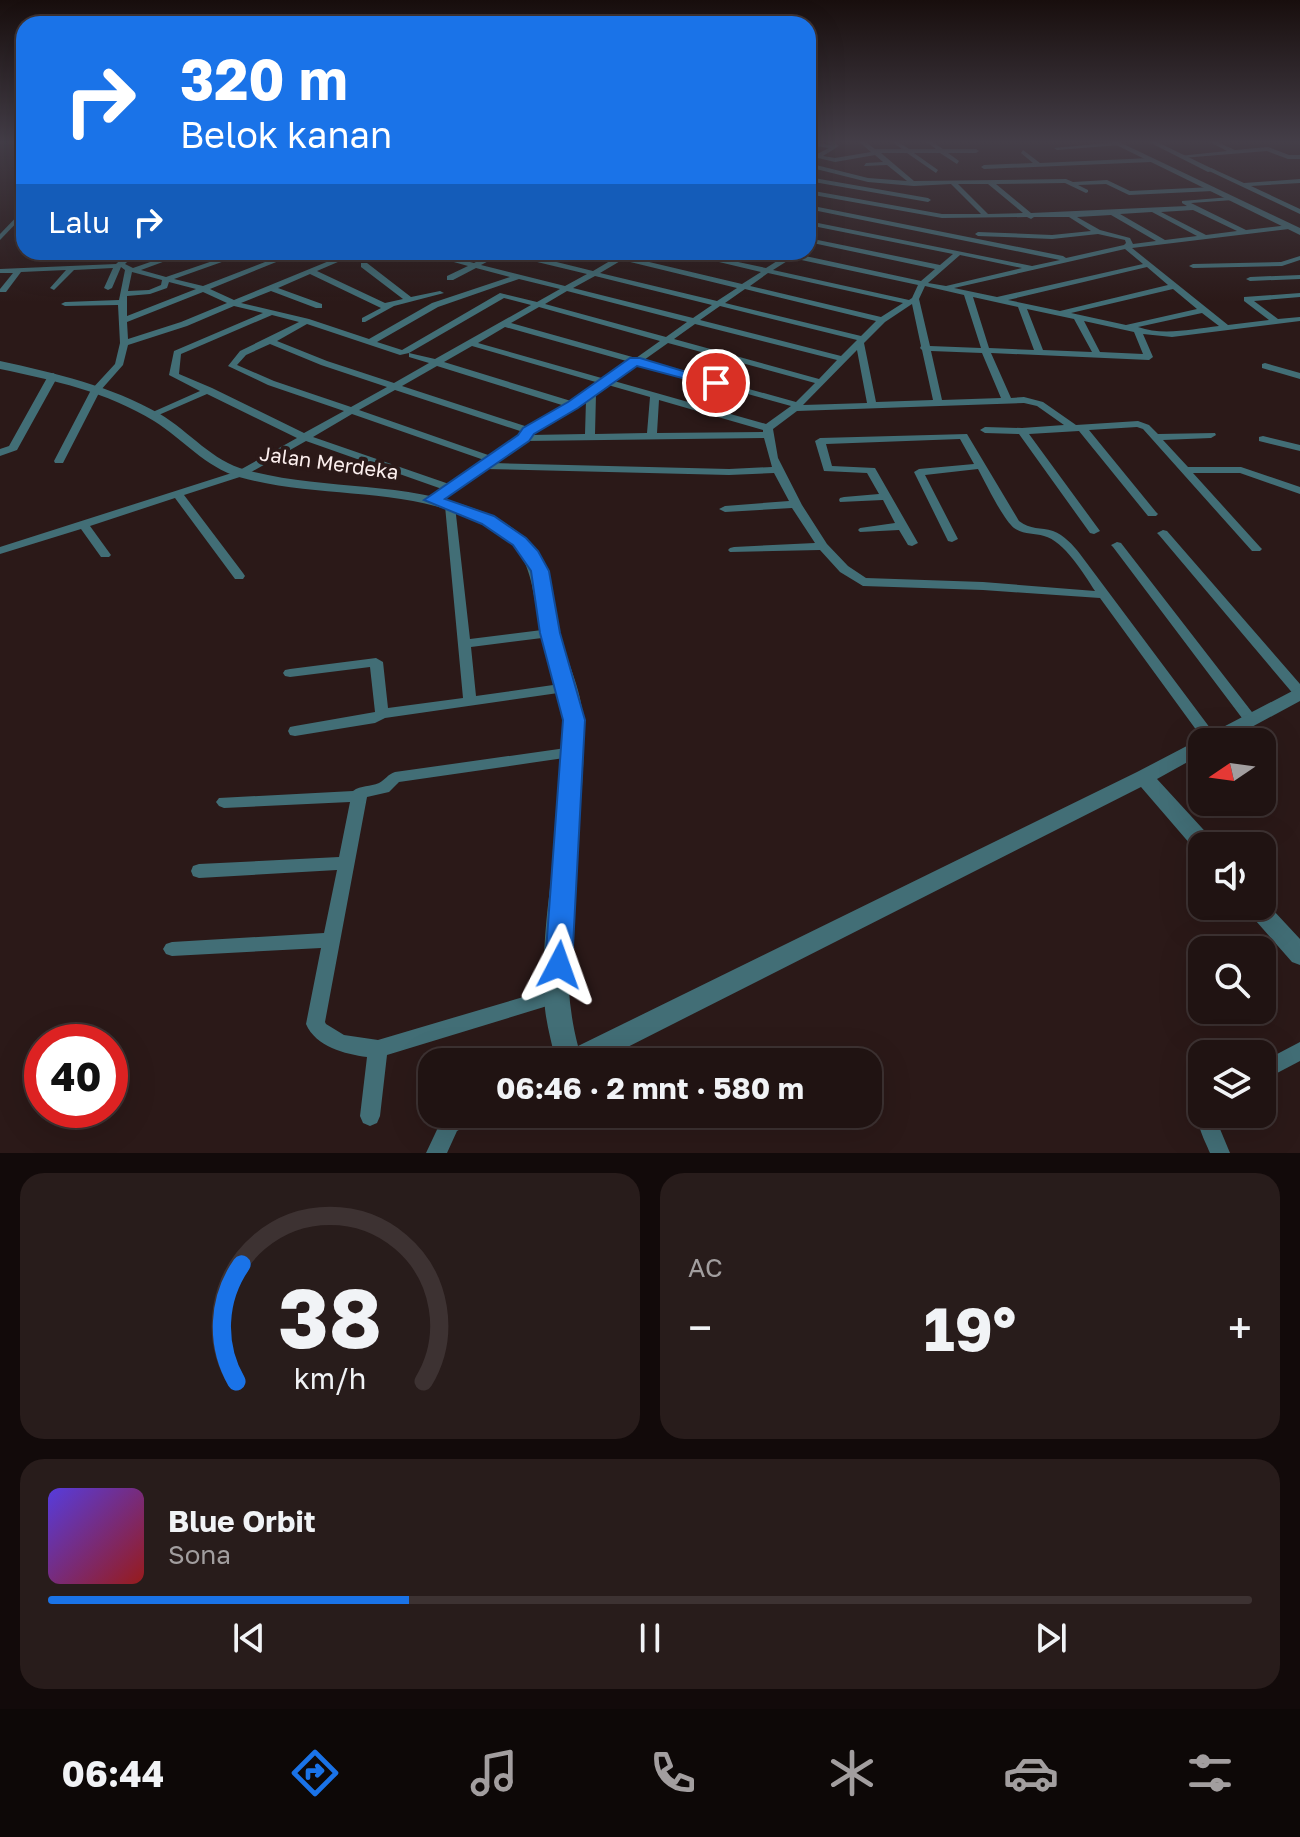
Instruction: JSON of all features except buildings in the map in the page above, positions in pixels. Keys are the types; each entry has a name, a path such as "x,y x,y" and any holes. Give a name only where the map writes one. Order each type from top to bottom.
{"street":[{"path":"822,195 942,216 1028,217 1194,208"},
{"path":"816,238 879,195"},
{"path":"894,195 928,200"},
{"path":"923,195 942,216"},
{"path":"965,195 988,217"},
{"path":"1004,195 1052,237"},
{"path":"1223,195 1300,232"},
{"path":"1263,195 1300,212"},
{"path":"1231,199 1184,202 1244,232"},
{"path":"816,209 1070,260"},
{"path":"1152,209 1204,237"},
{"path":"1111,212 1164,242"},
{"path":"1070,215 1098,232 1128,239 1130,243 1126,247"},
{"path":"0,221 15,220"},
{"path":"0,238 15,220"},
{"path":"816,225 1031,268"},
{"path":"942,288 1126,247 1289,227"},
{"path":"955,235 1052,237 1098,232"},
{"path":"816,243 941,268"},
{"path":"1126,247 1224,326"},
{"path":"270,341 526,434 590,437 768,432 882,320 912,300 922,284 959,253"},
{"path":"1193,266 1282,264 1300,258"},
{"path":"816,259 1078,318 1172,334 1297,318"},
{"path":"108,288 129,260"},
{"path":"0,271 126,267 154,260"},
{"path":"166,279 222,260"},
{"path":"124,320 277,260"},
{"path":"124,343 235,304 338,260"},
{"path":"454,260 843,359"},
{"path":"450,278 486,260"},
{"path":"540,260 862,341"},
{"path":"0,551 242,473 616,260"},
{"path":"633,260 882,320"},
{"path":"717,260 912,300"},
{"path":"451,497 487,462 526,434 605,383 741,286 784,260"},
{"path":"364,265 409,300"},
{"path":"997,300 1148,265"},
{"path":"126,267 204,289 235,304 306,321 403,353 496,296 509,295 821,382"},
{"path":"59,461 96,390 119,365 124,343 126,267"},
{"path":"54,288 71,269"},
{"path":"3,290 19,270"},
{"path":"310,271 384,306 440,293"},
{"path":"370,342 445,301 520,276"},
{"path":"1250,279 1300,277"},
{"path":"65,304 150,292 164,286 166,279"},
{"path":"1059,313 1174,286"},
{"path":"269,287 319,306"},
{"path":"968,294 986,351 1007,400"},
{"path":"1273,320 1247,299 1300,295"},
{"path":"912,300 938,401"},
{"path":"365,320 396,303"},
{"path":"1022,306 1040,353"},
{"path":"1132,329 1203,310"},
{"path":"270,313 177,353 174,375 304,437 451,497"},
{"path":"1078,318 1098,356"},
{"path":"306,321 243,353 232,366 487,462 729,472 779,470"},
{"path":"504,324 796,406 938,401 1035,402 1077,427 1152,514"},
{"path":"924,348 1149,357 1132,329"},
{"path":"862,341 872,404"},
{"path":"470,343 768,432"},
{"path":"412,355 573,405"},
{"path":"1265,366 1300,376"},
{"name":"Jalan Merdeka","path":"2,368 53,376 96,390 151,415 217,465 242,473 433,500 451,497 520,542 532,555 540,571 550,633 573,714 557,995 567,1048"},
{"path":"0,453 13,448 53,376"},
{"path":"151,415 209,390"},
{"path":"590,437 591,392"},
{"path":"652,436 655,397"},
{"path":"985,430 1022,431 1138,424 1146,427 1256,549"},
{"path":"1022,431 1094,531"},
{"path":"768,432 779,470 796,504 823,546 844,569 863,582 1011,587 1104,595"},
{"path":"1156,437 1211,435"},
{"path":"912,543 869,469 828,469 820,441 963,436 1015,523 1028,533 1055,536 1076,556 1197,728"},
{"path":"1263,439 1300,448"},
{"path":"952,539 919,472 981,466"},
{"path":"1184,470 1241,470 1300,491"},
{"path":"178,494 239,576"},
{"path":"451,497 470,702"},
{"path":"844,500 886,497"},
{"path":"725,509 796,504"},
{"path":"83,524 105,555"},
{"path":"864,530 903,526"},
{"path":"1163,533 1300,693 1233,728"},
{"path":"1117,545 1250,719"},
{"path":"734,550 823,546"},
{"path":"464,644 550,633"},
{"path":"290,673 376,662 382,714"},
{"path":"295,731 375,718 382,714 567,688"},
{"path":"557,995 378,1049 361,1048 323,1033 315,1024 360,792 384,788 395,777 573,752"},
{"path":"598,1048 1188,753"},
{"path":"1144,777 1193,832"},
{"path":"224,802 359,796"},
{"path":"199,871 347,863"},
{"path":"1269,920 1300,955"},
{"path":"172,949 330,940"},
{"path":"370,1116 378,1049"},
{"path":"1276,1064 1300,1051"},
{"path":"436,1153 448,1128"},
{"path":"1210,1128 1220,1153"}],"route":[{"path":"559,965 574,720 550,633 540,571 532,555 520,542 488,520 433,500 529,431 573,405 635,361 716,383"}]}
